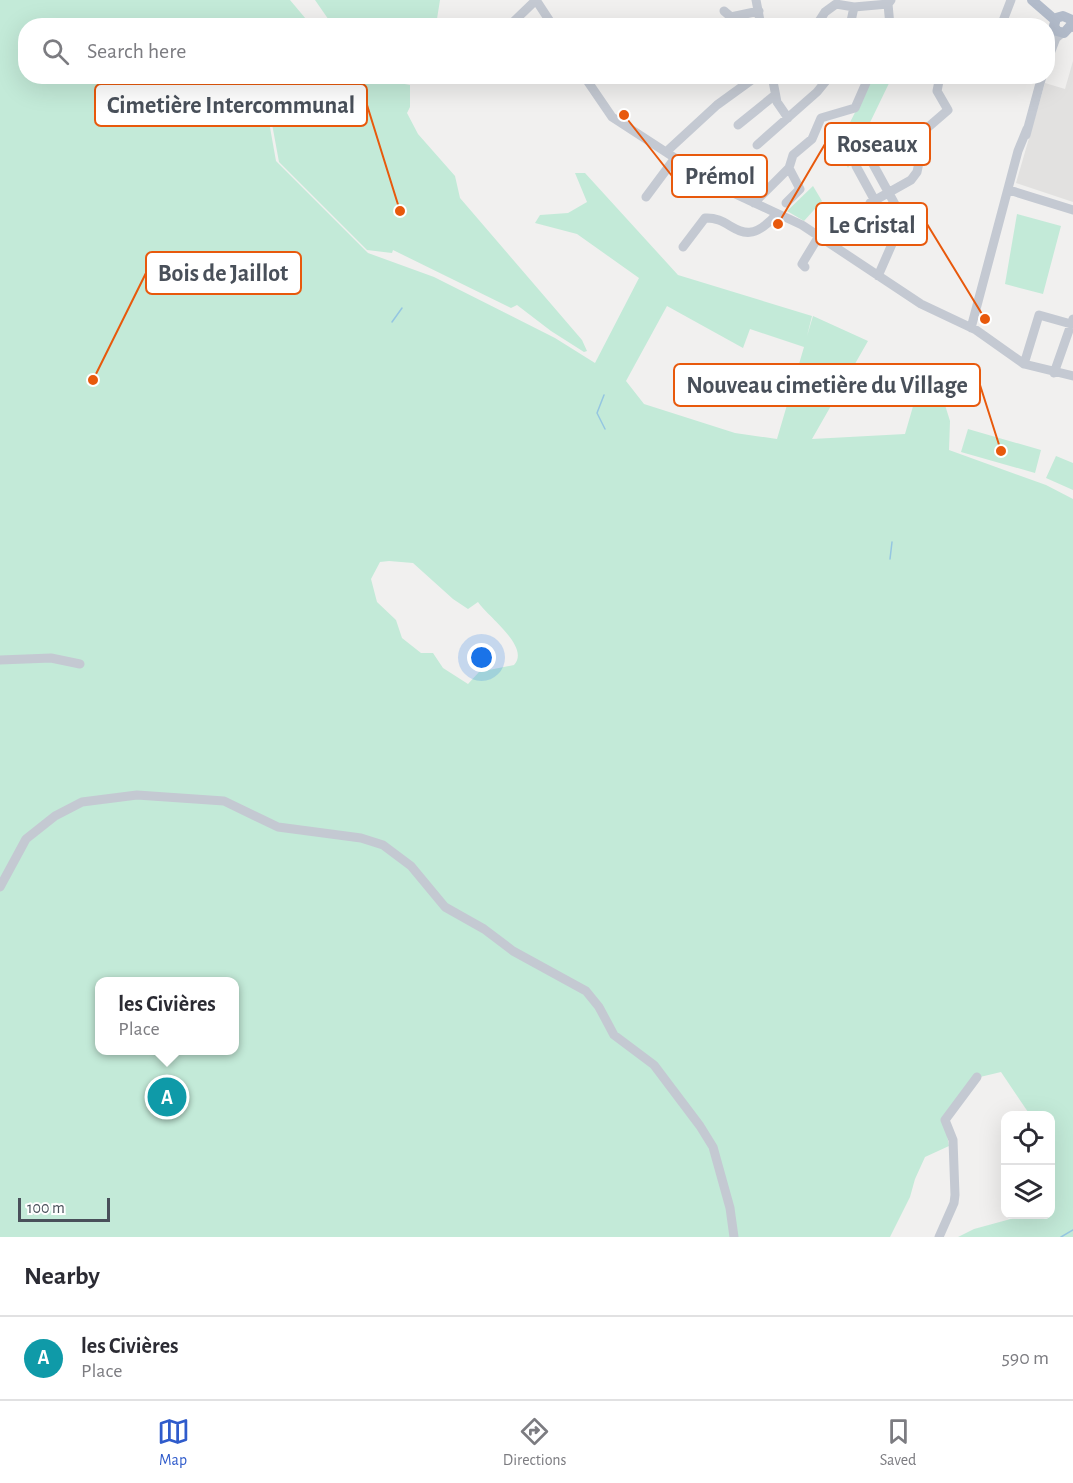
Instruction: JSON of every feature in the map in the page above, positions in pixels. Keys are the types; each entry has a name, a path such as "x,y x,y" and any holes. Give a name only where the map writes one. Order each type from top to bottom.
{"main road":[{"path":"1032,0 1053,18"},
{"path":"1039,0 1064,27"}],"street":[{"path":"517,18 536,0 548,18"},
{"path":"756,0 760,18"},
{"path":"1004,18 1011,0"},
{"path":"821,18 836,4 854,7 890,2 890,18"},
{"path":"852,18 854,7"},
{"path":"724,11 731,17 759,11"},
{"path":"1055,40 1064,27"},
{"path":"589,84 612,117 675,158 819,236 921,304 971,328 1024,364 1054,374 1073,376"},
{"path":"666,152 717,105 746,84"},
{"path":"774,84 777,102 788,118"},
{"path":"757,145 825,84"},
{"path":"754,202 789,168 793,155 812,140 821,118 855,108 866,84"},
{"path":"850,234 854,235 874,199 911,180 917,172 927,129 948,111 937,91 938,84"},
{"path":"971,328 1014,170 1023,153 1039,84"},
{"path":"738,125 776,95"},
{"path":"868,155 901,214 902,224 878,276"},
{"path":"645,197 675,158"},
{"path":"856,165 874,199"},
{"path":"786,203 800,189 789,168"},
{"path":"1009,190 1073,210"},
{"path":"683,247 705,218 715,217 740,232 747,232 760,228 777,214"},
{"path":"805,267 802,264 819,236"},
{"path":"1024,364 1039,315 1072,322 1054,374"},
{"path":"0,660 51,658 80,664"},
{"path":"0,887 30,835 75,805 90,800 145,794 224,801 278,827 369,840 390,849 411,866 445,907 484,929 513,951 586,991 597,1003 616,1037 654,1065 705,1133 720,1164 734,1237"},
{"path":"939,1237 954,1203 955,1195 953,1140 945,1120 977,1077"}],"shaded area":[{"path":"1073,61 1073,202 1016,183 1045,84 1065,89"}],"green space":[{"path":"0,0 290,0 305,18 18,18 18,84 262,84 276,161 368,253 434,277 555,338 595,363 639,278 577,234 535,223 540,215 568,213 587,202 575,173 585,173 678,275 812,316 807,336 813,316 868,341 812,439 905,434 916,396 940,389 950,421 949,450 1046,485 1073,499 1073,1237 958,1237 974,1229 1011,1219 1055,1219 1055,1111 1027,1111 1001,1072 980,1077 945,1123 949,1146 925,1157 910,1197 890,1237 0,1237","holes":["667,306 743,348 750,329 804,347 777,439 735,433 644,404 626,381","380,562 413,563 453,599 468,609 478,602 512,641 518,658 514,665 479,672 468,684 443,668 433,653 421,653 402,638 396,620 377,602 371,579"]},
{"path":"315,0 440,0 437,18 327,18"},
{"path":"869,84 889,84 848,168 838,146"},
{"path":"267,85 410,85 410,107 407,113 418,134 455,176 460,198 582,340 587,351 584,352 551,331 517,305 511,308 393,250 392,253 367,250 279,162"},
{"path":"813,186 822,201 804,221 787,211"},
{"path":"1017,214 1061,226 1043,294 1005,284"},
{"path":"968,429 1041,450 1035,473 961,452"},
{"path":"1056,456 1073,463 1073,490 1046,478"}],"waterway":[{"path":"392,322 402,308"},
{"path":"604,395 597,413 605,429"},
{"path":"890,559 892,542"},
{"path":"1061,1237 1073,1230"}],"place":[{"name":"Prémol","path":"624,115"},
{"name":"Cimetière Intercommunal","path":"400,211"},
{"name":"Roseaux","path":"778,224"},
{"name":"Le Cristal","path":"985,319"},
{"name":"Bois de Jaillot","path":"93,380"},
{"name":"Nouveau cimetière du Village","path":"1001,451"},
{"name":"les Civières","path":"167,1097"}]}
